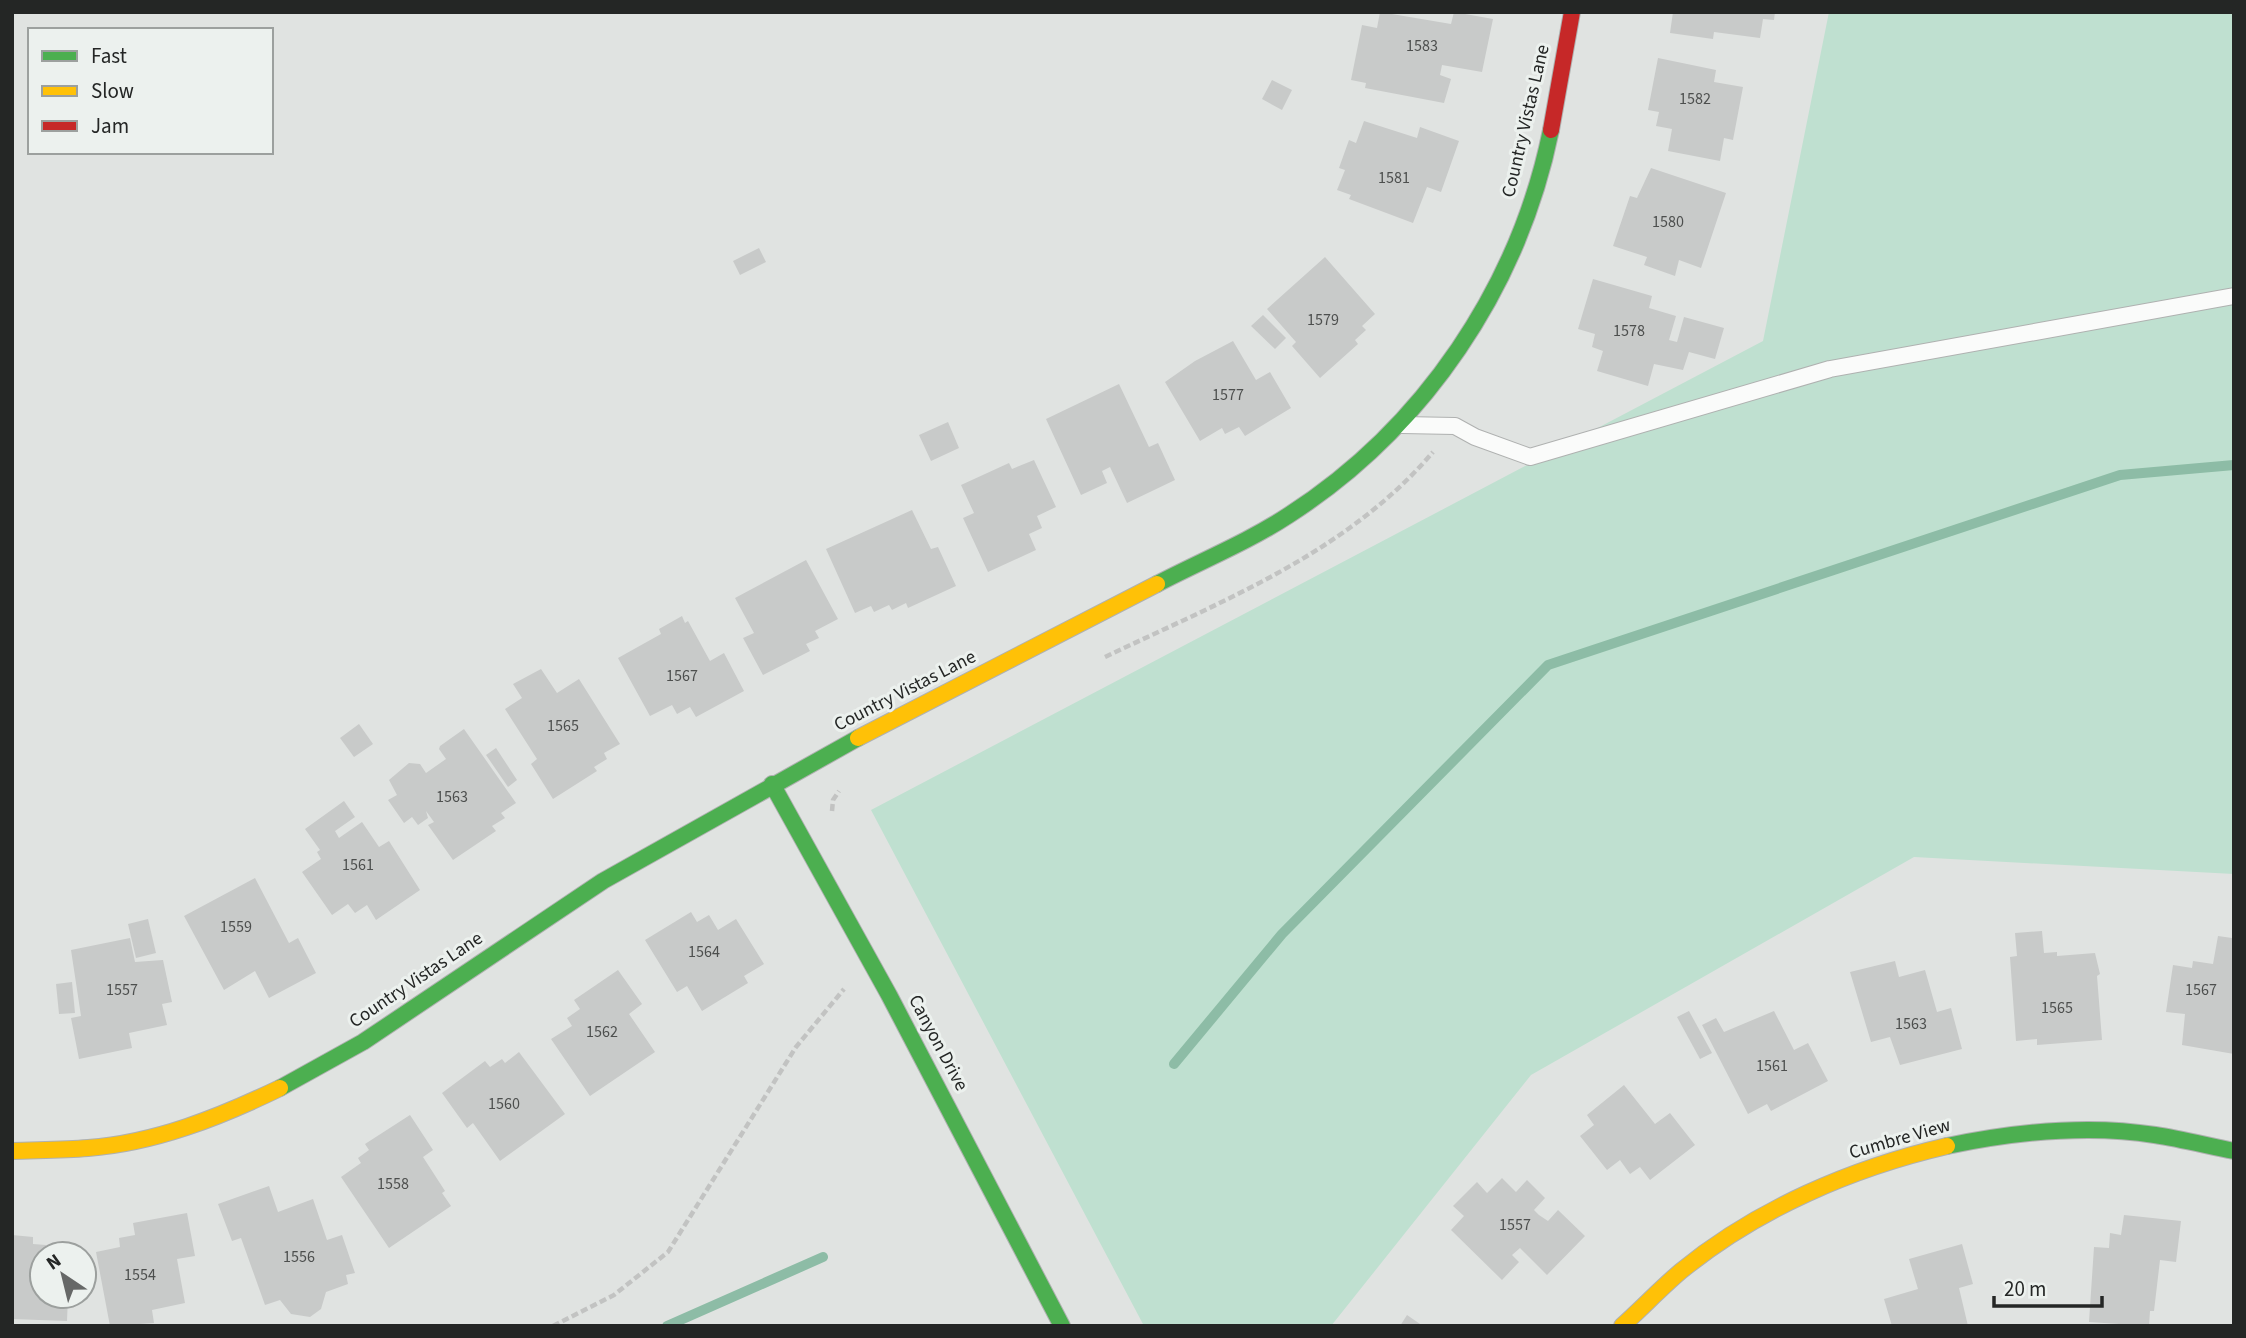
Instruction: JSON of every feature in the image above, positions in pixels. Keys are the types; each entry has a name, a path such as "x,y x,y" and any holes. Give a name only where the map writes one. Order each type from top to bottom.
{"street":[{"name":"Country Vistas Lane","path":"12,1151 82,1150 134,1143 185,1130 282,1091 328,1064 585,891 772,783 1288,516 1328,489 1400,424 1463,345 1512,252 1539,179 1572,12"},
{"name":"Canyon Drive","path":"772,783 869,959 1062,1326"},
{"name":"Cumbre View","path":"1622,1326 1675,1276 1721,1242 1770,1212 1850,1175 1928,1150 2029,1134 2097,1131 2153,1135 2234,1151"}],"lane":[{"path":"1400,424 1455,426 1475,437 1530,457 1830,369 2234,296"}],"path":[{"path":"1101,659 1299,563 1372,514 1417,471 1455,426"},
{"path":"831,824 833,800 840,789"},
{"path":"553,1326 614,1295 668,1252 796,1047 869,959"}],"green space":[{"path":"1829,12 2234,12 2234,874 1914,857 1531,1075 1331,1326 1144,1326 871,810 1763,341"}],"building":[{"path":"1380,12 1451,24 1454,12 1493,19 1482,72 1442,65 1440,75 1451,79 1444,103 1365,88 1366,83 1351,80 1362,25 1377,28"},
{"path":"1673,12 1775,12 1774,20 1763,19 1760,38 1714,32 1713,39 1670,33"},
{"path":"1658,58 1716,70 1714,82 1743,87 1733,140 1724,138 1720,161 1668,151 1672,129 1656,126 1659,112 1648,110"},
{"path":"1272,80 1292,90 1282,110 1262,99"},
{"path":"1364,121 1417,138 1420,127 1459,141 1441,192 1427,187 1413,223 1349,199 1351,195 1337,190 1345,170 1339,168 1349,140 1356,143"},
{"path":"1651,168 1726,193 1701,268 1679,260 1675,276 1644,265 1647,257 1613,246 1630,196 1637,198"},
{"path":"759,248 766,262 740,275 733,261"},
{"path":"1325,257 1375,314 1362,326 1366,330 1355,340 1358,344 1320,378 1292,346 1296,342 1267,309"},
{"path":"1593,279 1652,296 1649,308 1676,316 1669,340 1677,342 1684,317 1724,328 1715,359 1689,352 1683,370 1654,364 1648,386 1597,371 1603,351 1592,347 1595,334 1578,329"},
{"path":"1263,315 1286,338 1275,349 1251,326"},
{"path":"1233,341 1256,380 1270,372 1291,408 1245,436 1239,427 1225,434 1222,428 1200,441 1165,382 1195,361"},
{"path":"1119,384 1149,447 1158,443 1175,480 1127,503 1110,467 1102,471 1107,483 1081,495 1046,419"},
{"path":"948,422 959,448 931,461 919,435"},
{"path":"1034,460 1056,507 1037,516 1042,528 1029,534 1036,550 988,572 963,518 974,513 961,485 1009,463 1012,469"},
{"path":"912,510 931,549 938,547 956,586 908,608 906,603 892,610 889,605 874,612 871,606 855,613 826,549"},
{"path":"806,560 838,619 815,631 819,638 806,644 810,651 763,675 743,638 754,633 735,598"},
{"path":"682,616 685,623 688,621 710,661 724,653 744,691 696,717 690,707 677,714 672,705 650,716 618,658 661,634 659,629"},
{"path":"541,669 557,693 579,679 620,744 604,753 607,759 594,767 597,771 553,799 531,764 537,759 505,709 522,698 513,684"},
{"path":"359,724 373,744 354,757 340,738"},
{"path":"464,729 516,803 501,813 505,818 492,826 496,831 453,860 428,825 434,822 426,811 428,818 418,825 412,817 404,823 388,800 397,795 389,780 409,763 420,764 426,773 446,759 439,749 440,746"},
{"path":"496,748 517,780 508,787 486,755"},
{"path":"344,801 355,817 335,831 339,838 362,822 379,847 389,841 420,890 376,920 367,905 355,913 348,904 332,915 302,872 321,859 317,852 320,850 305,829"},
{"path":"255,878 289,943 298,938 316,973 269,998 255,971 224,990 184,916"},
{"path":"691,912 697,922 709,915 718,930 736,919 764,964 744,976 748,983 702,1011 687,986 677,992 645,940"},
{"path":"148,919 156,953 136,958 128,924"},
{"path":"2042,931 2044,953 2057,952 2057,956 2095,953 2100,974 2097,976 2102,1040 2037,1045 2037,1039 2016,1041 2010,957 2017,956 2015,933"},
{"path":"2218,936 2232,938 2234,942 2234,1054 2182,1045 2185,1014 2166,1012 2173,965 2192,968 2193,961 2213,964"},
{"path":"130,938 135,962 163,960 172,1002 162,1004 167,1025 129,1033 132,1048 79,1059 71,1018 81,1016 71,950"},
{"path":"1895,961 1899,977 1925,970 1937,1012 1951,1008 1962,1049 1900,1065 1890,1037 1871,1042 1850,972"},
{"path":"618,970 642,1004 629,1014 655,1052 590,1096 551,1039 572,1026 567,1018 580,1009 574,1000"},
{"path":"72,982 75,1013 59,1014 56,984"},
{"path":"1689,1011 1712,1053 1700,1059 1677,1017"},
{"path":"1774,1011 1794,1050 1808,1043 1828,1081 1771,1111 1767,1104 1748,1114 1702,1025 1716,1018 1724,1032"},
{"path":"519,1052 565,1114 500,1161 473,1123 467,1128 442,1093 485,1061 490,1067 502,1059 505,1063"},
{"path":"1624,1085 1655,1124 1670,1113 1695,1145 1650,1180 1640,1167 1630,1174 1620,1160 1607,1170 1580,1136 1594,1125 1587,1115"},
{"path":"410,1115 433,1150 423,1157 445,1191 442,1193 451,1206 389,1248 341,1177 361,1163 358,1158 369,1150 365,1144"},
{"path":"1502,1178 1516,1192 1527,1180 1545,1198 1534,1210 1539,1215 1548,1221 1558,1210 1585,1236 1547,1275 1520,1248 1512,1255 1519,1262 1502,1280 1451,1230 1464,1216 1453,1206 1477,1182 1487,1193"},
{"path":"269,1186 278,1212 313,1199 327,1240 342,1235 355,1273 346,1275 348,1284 326,1292 321,1309 310,1317 291,1314 280,1300 265,1305 241,1238 232,1241 218,1204"},
{"path":"187,1213 195,1256 177,1259 185,1303 152,1310 154,1323 110,1326 98,1252 120,1247 119,1238 135,1235 133,1223"},
{"path":"2124,1215 2181,1221 2176,1262 2160,1260 2154,1311 2150,1311 2149,1326 2089,1322 2094,1247 2109,1248 2110,1233 2121,1235"},
{"path":"12,1235 33,1237 33,1240 28,1240 28,1310 67,1310 67,1321 12,1319"},
{"path":"1962,1244 1973,1284 1959,1288 1968,1326 1892,1326 1884,1299 1918,1289 1909,1259"},
{"path":"1407,1315 1423,1326 1400,1326"}],"waterway":[{"path":"1174,1064 1282,934 1548,665 2120,475 2234,465"},
{"path":"667,1326 823,1257"}],"traffic: fast":[{"path":"1157,584 1241,543 1289,515 1338,480 1382,440 1423,396 1459,349 1490,298 1516,244 1536,188 1551,130"},
{"path":"280,1088 363,1042 603,881 858,738"},
{"path":"772,784 889,995 1062,1326"},
{"path":"1947,1146 2024,1133 2103,1130 2175,1138 2234,1151"}],"traffic: slow":[{"path":"858,738 1157,584"},
{"path":"12,1151 88,1148 138,1141 187,1127 280,1088"},
{"path":"1622,1326 1681,1271 1741,1228 1841,1179 1911,1155 1947,1146"}],"traffic: jam":[{"path":"1551,130 1572,12"}]}
